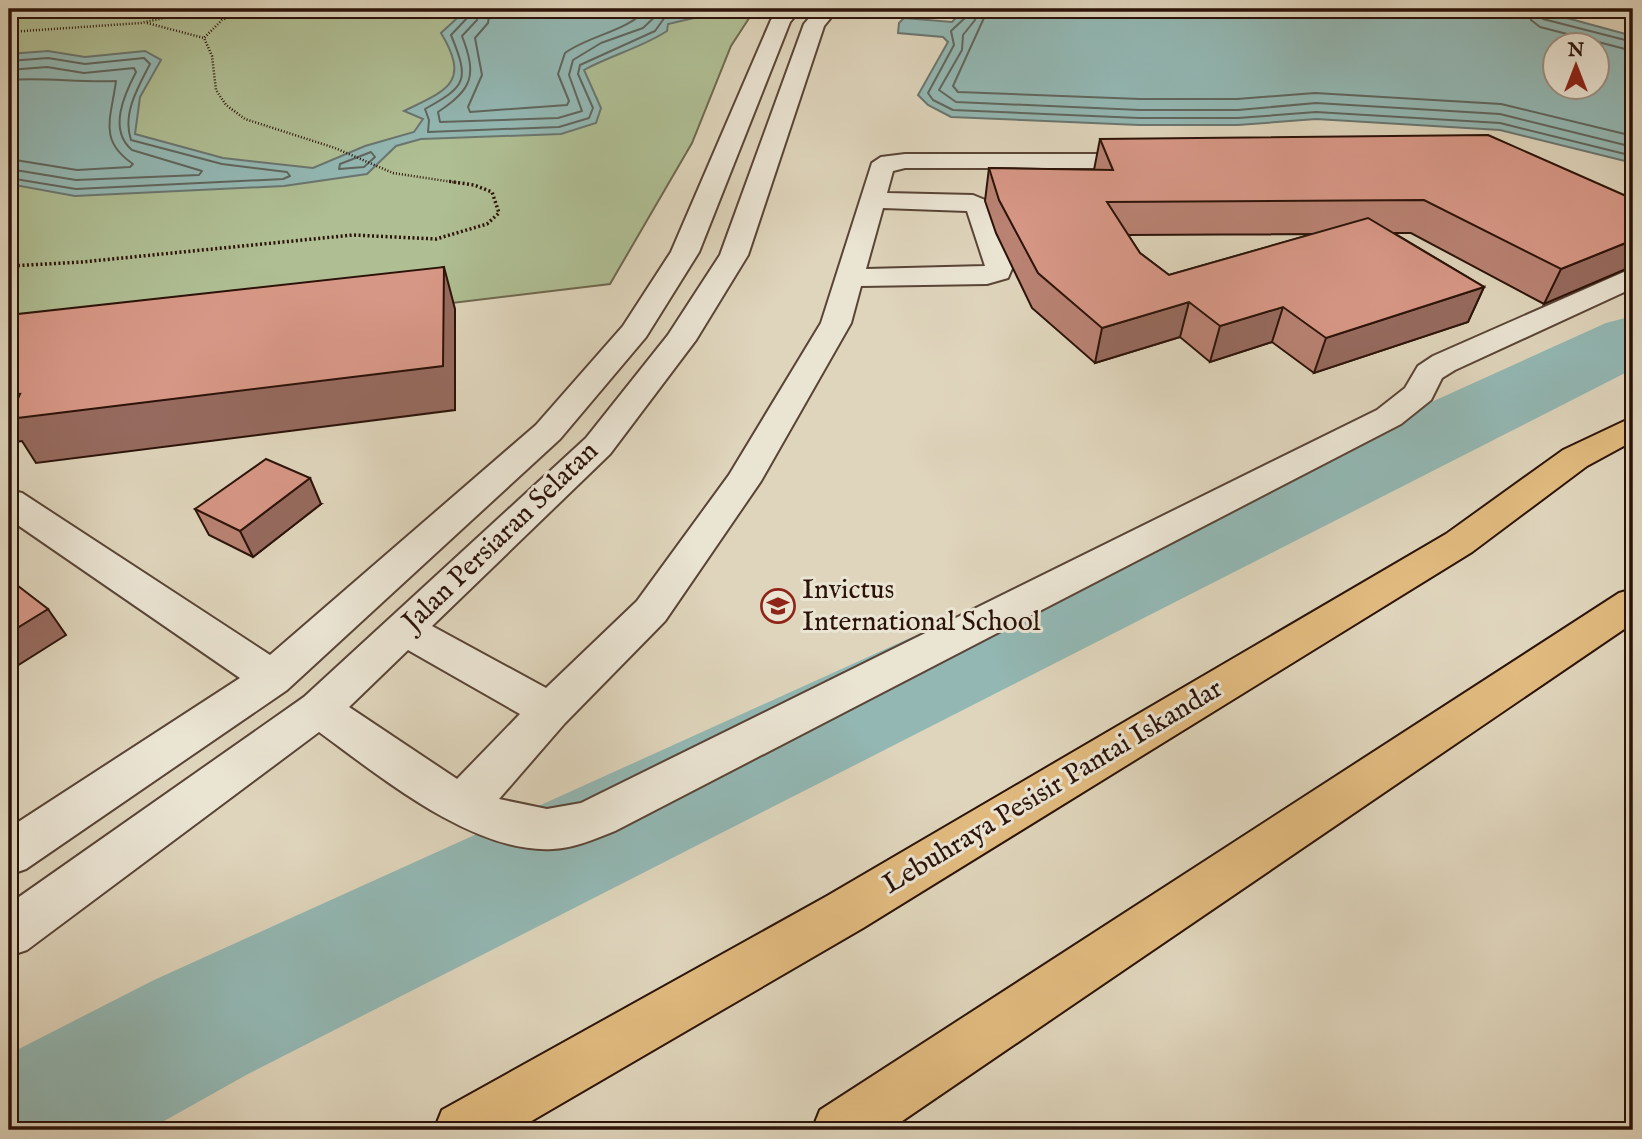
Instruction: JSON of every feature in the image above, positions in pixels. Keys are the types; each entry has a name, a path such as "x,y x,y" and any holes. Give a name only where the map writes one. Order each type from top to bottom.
{"highway":[{"name":"Lebuhraya Pesisir Pantai Iskandar","path":"461,1130 845,912 1459,543 1575,458 1633,427"},
{"path":"840,1130 1633,603"}],"street":[{"name":"Jalan Persiaran Selatan","path":"9,854 272,678 548,432 635,331 685,253 781,20 791,9"},
{"name":"Jalan Persiaran Selatan","path":"9,933 318,709 598,446 681,340 734,256 814,24 828,9"},
{"path":"461,806 550,711 652,611 743,481 836,323 874,200 881,168 890,162 1177,161"},
{"path":"850,278 987,275 998,272 999,266 981,208 973,203 874,200"},
{"path":"318,709 461,806 524,826 546,829 571,827 598,817 1389,418 1419,393 1429,373 1444,363 1633,277"},
{"path":"9,502 272,678"},
{"path":"404,628 550,711"}],"path":[{"path":"9,32 141,23 205,9"},
{"path":"204,38 222,20 247,9"},
{"path":"141,23 204,38"},
{"path":"9,266 82,262 353,235 436,239 487,225 499,213 492,192 474,185 407,177 335,148 245,119 226,105 216,90 212,56 204,38"}],"green space":[{"path":"9,9 755,9 731,46 692,143 610,284 9,356"}],"water":[{"path":"467,9 703,9 698,17 668,24 667,31 657,37 584,70 601,108 596,123 561,134 421,139 396,146 367,174 284,186 75,196 9,184 9,54 48,51 85,57 145,51 161,60 140,97 135,134 223,158 313,168 365,146 414,132 423,119 404,111 432,97 450,83 454,74 454,63 441,33"},
{"path":"964,9 1534,9 1633,36 1633,163 1500,130 1316,119 1238,125 1139,125 951,117 928,105 918,95 948,42 943,37 898,33 899,23 904,18 952,22"}],"building":[{"path":"1488,135 1633,199 1633,240 1561,269 1424,200 1107,202 1140,253 1169,275 1368,218 1484,287 1326,338 1283,307 1220,326 1189,302 1102,328 1038,273 999,200 989,168 1113,170 1100,139"},
{"path":"444,267 443,366 9,419 20,394 9,395 9,315"},
{"path":"266,459 310,478 240,531 195,509"},
{"path":"9,579 48,609 9,633"}],"waterway":[{"path":"9,1130 201,1027 1633,339"}],"place":[{"name":"Invictus International School","path":"778,606"}]}
